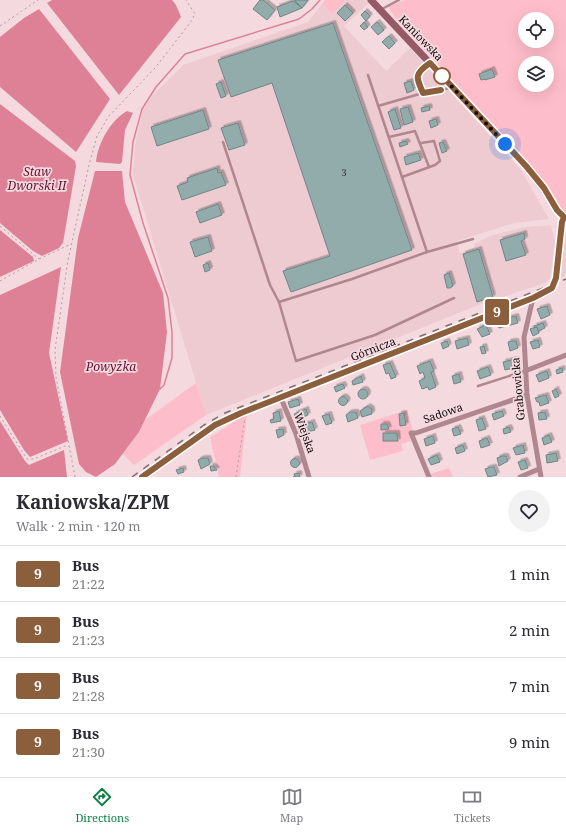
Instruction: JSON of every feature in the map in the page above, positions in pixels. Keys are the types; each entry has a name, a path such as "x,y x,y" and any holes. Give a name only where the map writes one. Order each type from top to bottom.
{"street":[{"name":"Kaniowska","path":"371,0 526,166 544,188 557,210 565,217"},
{"name":"Górnicza","path":"142,477 215,425 247,410 533,298 552,288 556,278 562,222 565,217"},
{"name":"Grabowicka","path":"533,298 524,337 525,371 527,395 541,477"},
{"path":"525,371 566,355"},
{"name":"Sadowa","path":"429,477 411,433 416,433 527,395"},
{"name":"Wiejska","path":"280,396 296,434 309,477"},
{"path":"520,477 539,469"}],"lane":[{"path":"379,10 391,1 399,0"},
{"path":"423,93 417,78 421,69 430,63"},
{"path":"368,75 427,252"},
{"path":"378,106 423,93 453,87"},
{"path":"389,137 415,131 421,143 428,167"},
{"path":"402,177 440,161 440,156 434,140 421,143"},
{"path":"223,142 270,285 278,302 296,360 375,335 454,298"},
{"path":"278,302 352,280 427,252 473,239"},
{"path":"478,386 525,371"}],"path":[{"path":"0,26 38,0"},
{"path":"75,477 56,377 55,350 72,244 97,136 109,116 155,68 190,23 195,14 186,0"},
{"path":"0,226 39,259"},
{"path":"0,281 39,259 72,244"},
{"path":"236,477 247,410"},
{"path":"0,416 27,459 34,459 69,446"}],"shaded area":[{"path":"325,0 346,0 332,14 322,4"},
{"path":"346,0 366,0 369,3 344,26 386,71 410,48 521,170 549,219 514,223 457,241 460,253 475,247 474,244 490,236 525,227 551,225 555,242 550,278 545,283 476,306 206,415 133,175 135,144 143,110 153,95 183,65 308,22 322,4 332,14"},
{"path":"406,0 566,0 566,215 564,216 545,184 394,16 388,6"},
{"path":"566,226 566,275 560,278"},
{"path":"196,383 206,415 134,465 123,454 139,432 145,420"},
{"path":"407,410 413,431 408,432 411,441 401,444 403,451 370,460 360,425"},
{"path":"247,414 240,477 219,477 210,437"},
{"path":"449,468 453,477 431,477 430,474"}],"water":[{"path":"52,0 172,0 181,17 119,95 47,3"},
{"path":"39,9 110,99 76,152 0,87 0,37 24,18"},
{"name":"Staw Dworski II","path":"0,104 75,161 76,166 63,243 59,248 42,256 33,251 0,223"},
{"path":"127,111 133,113 125,130 122,162 120,164 96,162 99,147 106,133 115,121"},
{"name":"Powyżka","path":"95,171 122,171 125,202 163,293 167,332 160,389 139,432 115,464 96,477 86,472 79,464 60,372 78,238"},
{"path":"0,230 33,257 34,261 0,277"},
{"path":"61,267 49,353 68,441 30,457 24,450 0,410 0,295"},
{"path":"0,421 29,465 64,450 67,477 0,477"}],"building":[{"path":"260,0 263,0 275,10 267,20 253,9"},
{"path":"294,0 308,0 302,8"},
{"path":"293,1 302,8 280,17 277,7"},
{"path":"345,5 353,13 345,21 337,13"},
{"path":"365,11 370,16 366,21 361,15"},
{"path":"364,22 368,27 364,30 360,26"},
{"path":"377,22 384,30 378,35 371,27"},
{"path":"333,23 412,250 291,292 283,271 330,256 272,83 231,97 218,60"},
{"path":"389,36 395,43 389,49 382,42"},
{"path":"492,69 495,77 481,80 479,74"},
{"path":"411,81 414,90 407,93 404,83"},
{"path":"221,82 226,96 221,98 216,84"},
{"path":"429,106 430,110 422,112 421,108"},
{"path":"408,107 413,122 404,125 400,109"},
{"path":"395,109 401,128 394,130 388,112"},
{"path":"203,110 209,129 157,146 151,127"},
{"path":"436,119 438,125 431,128 429,121"},
{"path":"238,123 245,145 229,150 221,128"},
{"path":"406,141 408,144 400,147 399,143"},
{"path":"443,142 447,151 442,153 439,143"},
{"path":"418,153 421,160 406,165 404,157"},
{"path":"217,168 218,173 221,172 226,185 182,200 177,186 188,182 187,178"},
{"path":"218,204 222,215 200,223 196,212"},
{"path":"524,233 525,239 521,241 526,255 506,261 500,240"},
{"path":"208,237 212,251 195,257 190,242"},
{"path":"479,249 493,297 477,302 463,254"},
{"path":"208,263 210,270 205,272 203,265"},
{"path":"449,273 453,286 447,288 444,275"},
{"path":"547,306 550,315 541,319 537,309"},
{"path":"516,316 518,323 499,328 497,321"},
{"path":"543,323 545,328 538,331 534,326"},
{"path":"486,325 490,334 482,337 477,329"},
{"path":"537,327 539,333 533,336 530,329"},
{"path":"467,338 469,345 457,349 455,341"},
{"path":"538,340 540,347 533,349 530,342"},
{"path":"447,341 449,346 443,349 441,343"},
{"path":"516,341 518,348 510,351 508,342"},
{"path":"484,346 486,353 482,354 480,347"},
{"path":"516,359 518,367 505,370 503,362"},
{"path":"430,361 434,371 431,372 436,387 429,390 428,387 422,389 419,381 425,378 423,372 420,374 417,366"},
{"path":"390,363 396,377 391,379 389,373 386,374 383,365"},
{"path":"488,367 491,375 480,379 477,371"},
{"path":"562,368 563,372 557,374 556,370"},
{"path":"547,371 549,378 539,382 536,375"},
{"path":"459,374 461,382 454,384 452,376"},
{"path":"361,376 363,382 353,385 352,381"},
{"path":"343,384 345,388 336,392 334,387"},
{"path":"363,389 368,394 363,399 358,394"},
{"path":"556,389 559,396 555,398 552,391"},
{"path":"546,395 549,403 540,406 539,402 537,402 535,398"},
{"path":"343,396 348,401 343,406 338,401"},
{"path":"298,399 300,405 290,408 288,402"},
{"path":"368,406 372,409 372,414 362,417 360,411"},
{"path":"306,409 308,415 297,420 294,414"},
{"path":"279,411 281,421 271,423 270,420 274,419 273,413"},
{"path":"502,411 504,416 494,420 492,414"},
{"path":"350,412 356,412 358,418 348,422 346,415"},
{"path":"545,412 547,419 539,420 538,413"},
{"path":"404,413 406,425 400,426 399,414"},
{"path":"329,414 332,423 326,425 322,416"},
{"path":"482,418 486,429 479,431 476,420"},
{"path":"312,422 315,430 308,432 305,424"},
{"path":"381,424 387,424 389,429 381,430"},
{"path":"458,427 461,434 454,436 452,429"},
{"path":"509,427 511,432 504,434 503,429"},
{"path":"283,429 284,435 278,438 276,430"},
{"path":"383,433 397,433 398,441 383,441"},
{"path":"549,435 552,442 544,445 542,438"},
{"path":"433,436 435,443 426,446 424,439"},
{"path":"487,438 490,445 481,448 479,441"},
{"path":"463,445 465,451 457,454 455,448"},
{"path":"523,445 525,453 516,455 513,448"},
{"path":"556,453 558,461 547,463 546,455"},
{"path":"437,455 440,462 431,465 428,459"},
{"path":"506,456 508,461 499,466 497,458"},
{"path":"208,458 210,464 201,469 198,460"},
{"path":"295,458 300,463 295,468 290,463"},
{"path":"525,460 528,468 521,470 518,462"},
{"path":"210,466 214,466 217,470 211,471"},
{"path":"494,467 497,475 488,477 485,469"},
{"path":"183,468 184,472 178,474 176,470"},
{"path":"299,473 300,477 295,477 294,474"}],"waterway":[{"path":"160,389 164,385 172,358 172,332 168,298 143,223 130,175 133,142 142,109 156,87 185,54 299,19 312,9 320,0"}],"railway":[{"path":"132,477 204,425 225,413 566,279"}],"bus line":[{"name":"9","path":"142,477 215,425 241,413 280,396 533,298 552,288 556,278 562,222 564,217 557,210 544,188 526,166 430,63 421,69 417,78 423,93 441,90"}],"route":[{"path":"442,76 505,144"}]}
